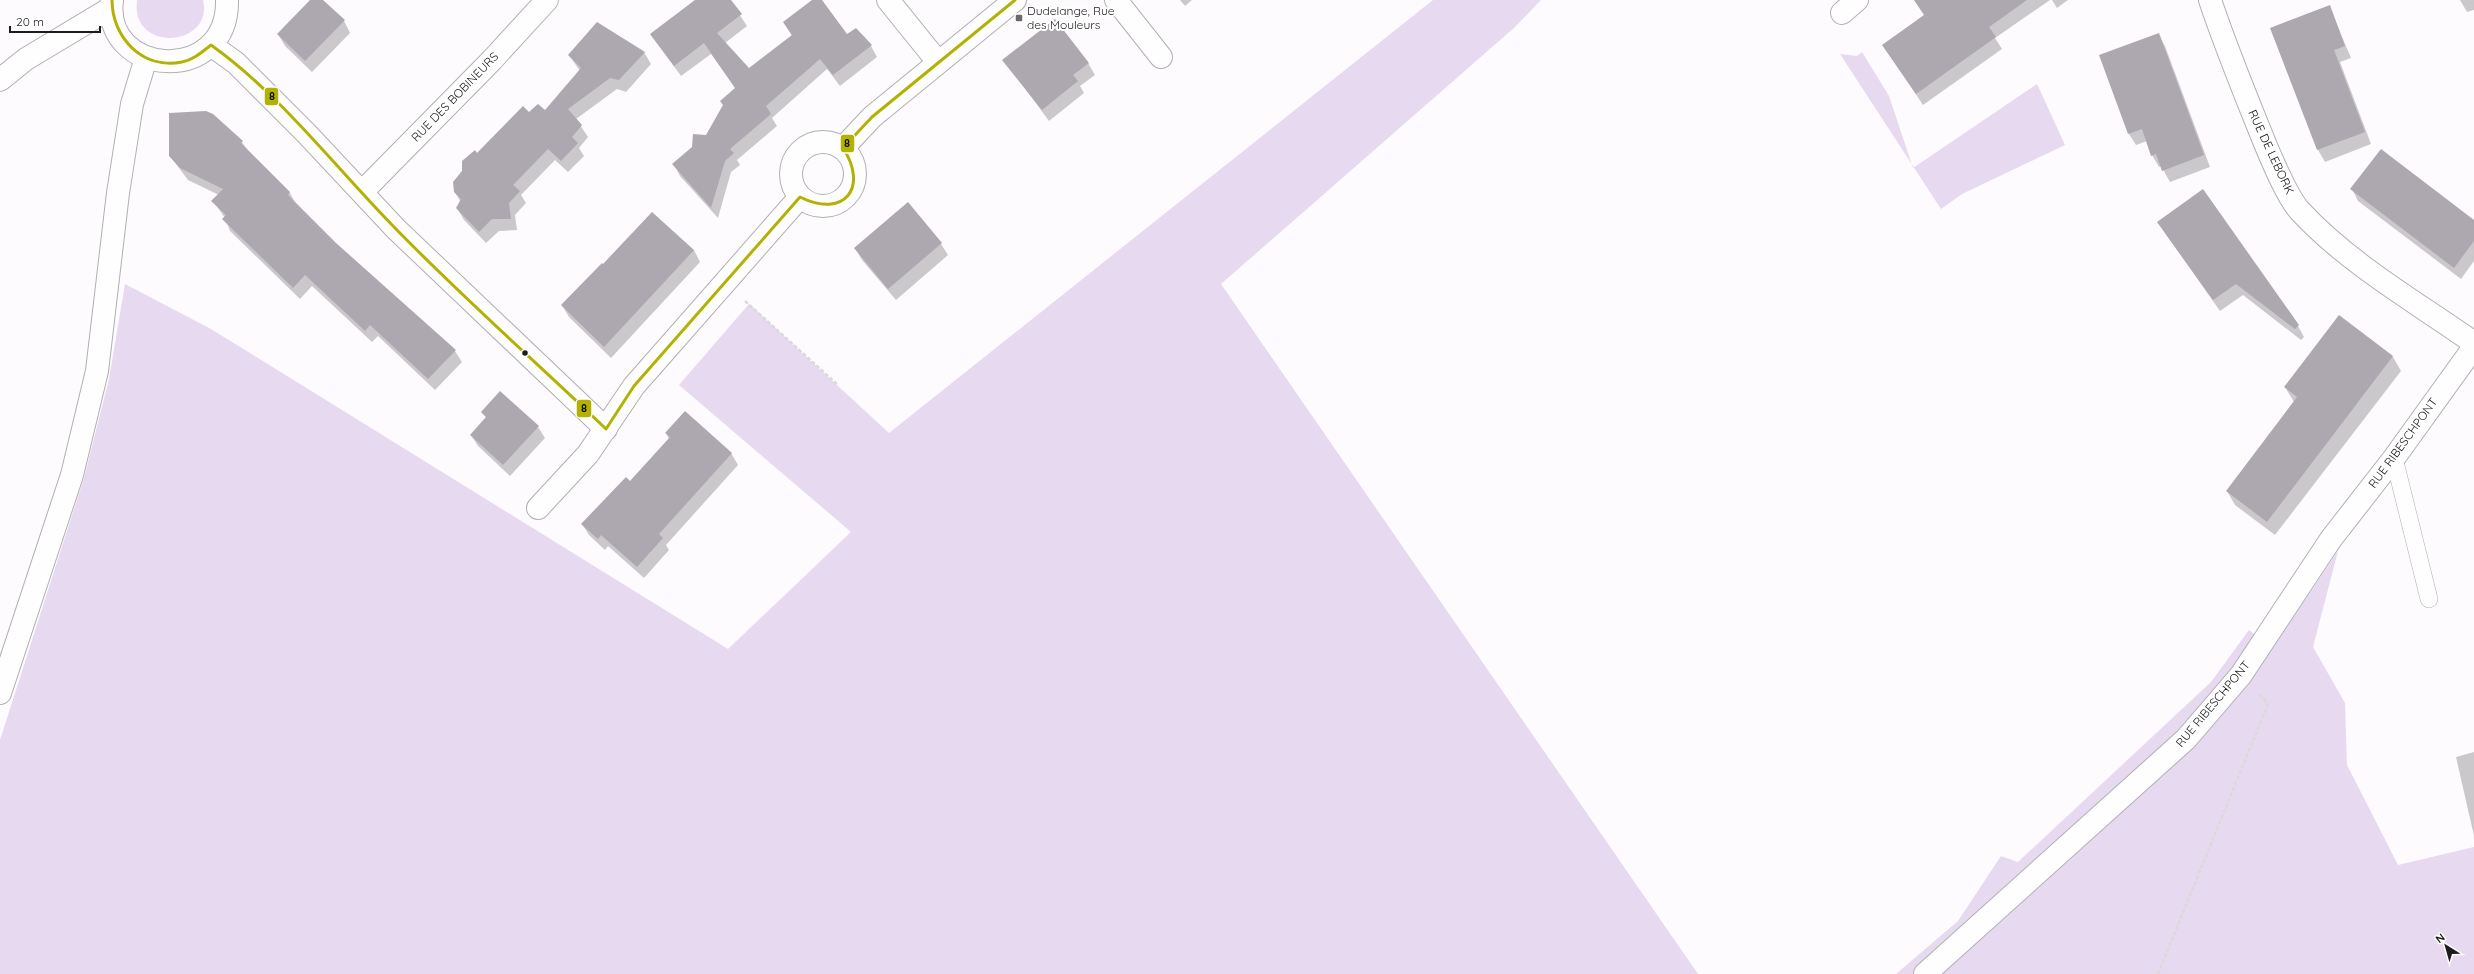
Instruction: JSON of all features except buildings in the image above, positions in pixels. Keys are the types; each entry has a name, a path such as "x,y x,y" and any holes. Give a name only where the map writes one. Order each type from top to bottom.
{"street":[{"path":"0,80 26,59 112,4 116,29 128,46 146,58 163,62 180,62 197,56 211,45 222,30 228,13 227,0"},
{"name":"RUE DES BOBINEURS","path":"362,192 492,60 547,0"},
{"path":"888,0 938,62"},
{"path":"843,148 872,117 1014,0"},
{"path":"1116,0 1161,57"},
{"name":"RUE DE LEBORK","path":"2210,0 2228,55 2275,166 2299,210 2330,239 2366,267 2474,343"},
{"path":"211,45 236,63 396,229 606,429"},
{"path":"0,693 72,476 95,378 122,164 132,104 146,58"},
{"path":"820,142 833,143 843,148 852,159 856,172 854,185 848,196 837,204 824,207 811,204 800,197 793,187 791,175 793,163 799,153 809,145 820,142"},
{"path":"538,508 588,454 634,386 800,197"},
{"name":"RUE RIBESCHPONT","path":"1925,974 2186,739 2241,675 2289,599 2330,539 2394,458 2474,347"}],"lane":[{"path":"2394,458 2429,599"}],"path":[{"path":"725,282 838,385"},
{"path":"2158,974 2268,704"}],"shaded area":[{"path":"137,0 203,0 203,16 196,27 185,35 172,38 158,36 146,29 138,17"},
{"path":"1433,0 1541,0 1515,27 1221,284 1698,974 0,974 0,740 84,478 109,379 125,284 211,329 728,649 851,532 679,385 749,304 889,433"},
{"path":"1862,52 1889,96 1912,164 1840,54 1857,56"},
{"path":"2037,84 2065,145 1962,194 1941,209 1914,167"},
{"path":"2338,551 2313,647 2345,703 2347,765 2398,865 2474,847 2474,974 1896,974 1958,921 2001,856 2018,862 2211,682 2249,630 2273,648"}],"transit line":[{"name":"8","path":"112,0 113,14 117,26 132,48 142,56 154,61 168,63 182,62 194,58 211,45 237,65 261,86 307,132 373,205 421,254 473,305 606,429 634,386 800,197 816,203 829,204 840,202 848,196 852,187 853,176 850,162 843,148 872,117 1015,0"}],"place":[{"name":"Dudelange, Rue des Mouleurs","path":"1019,18"}]}
